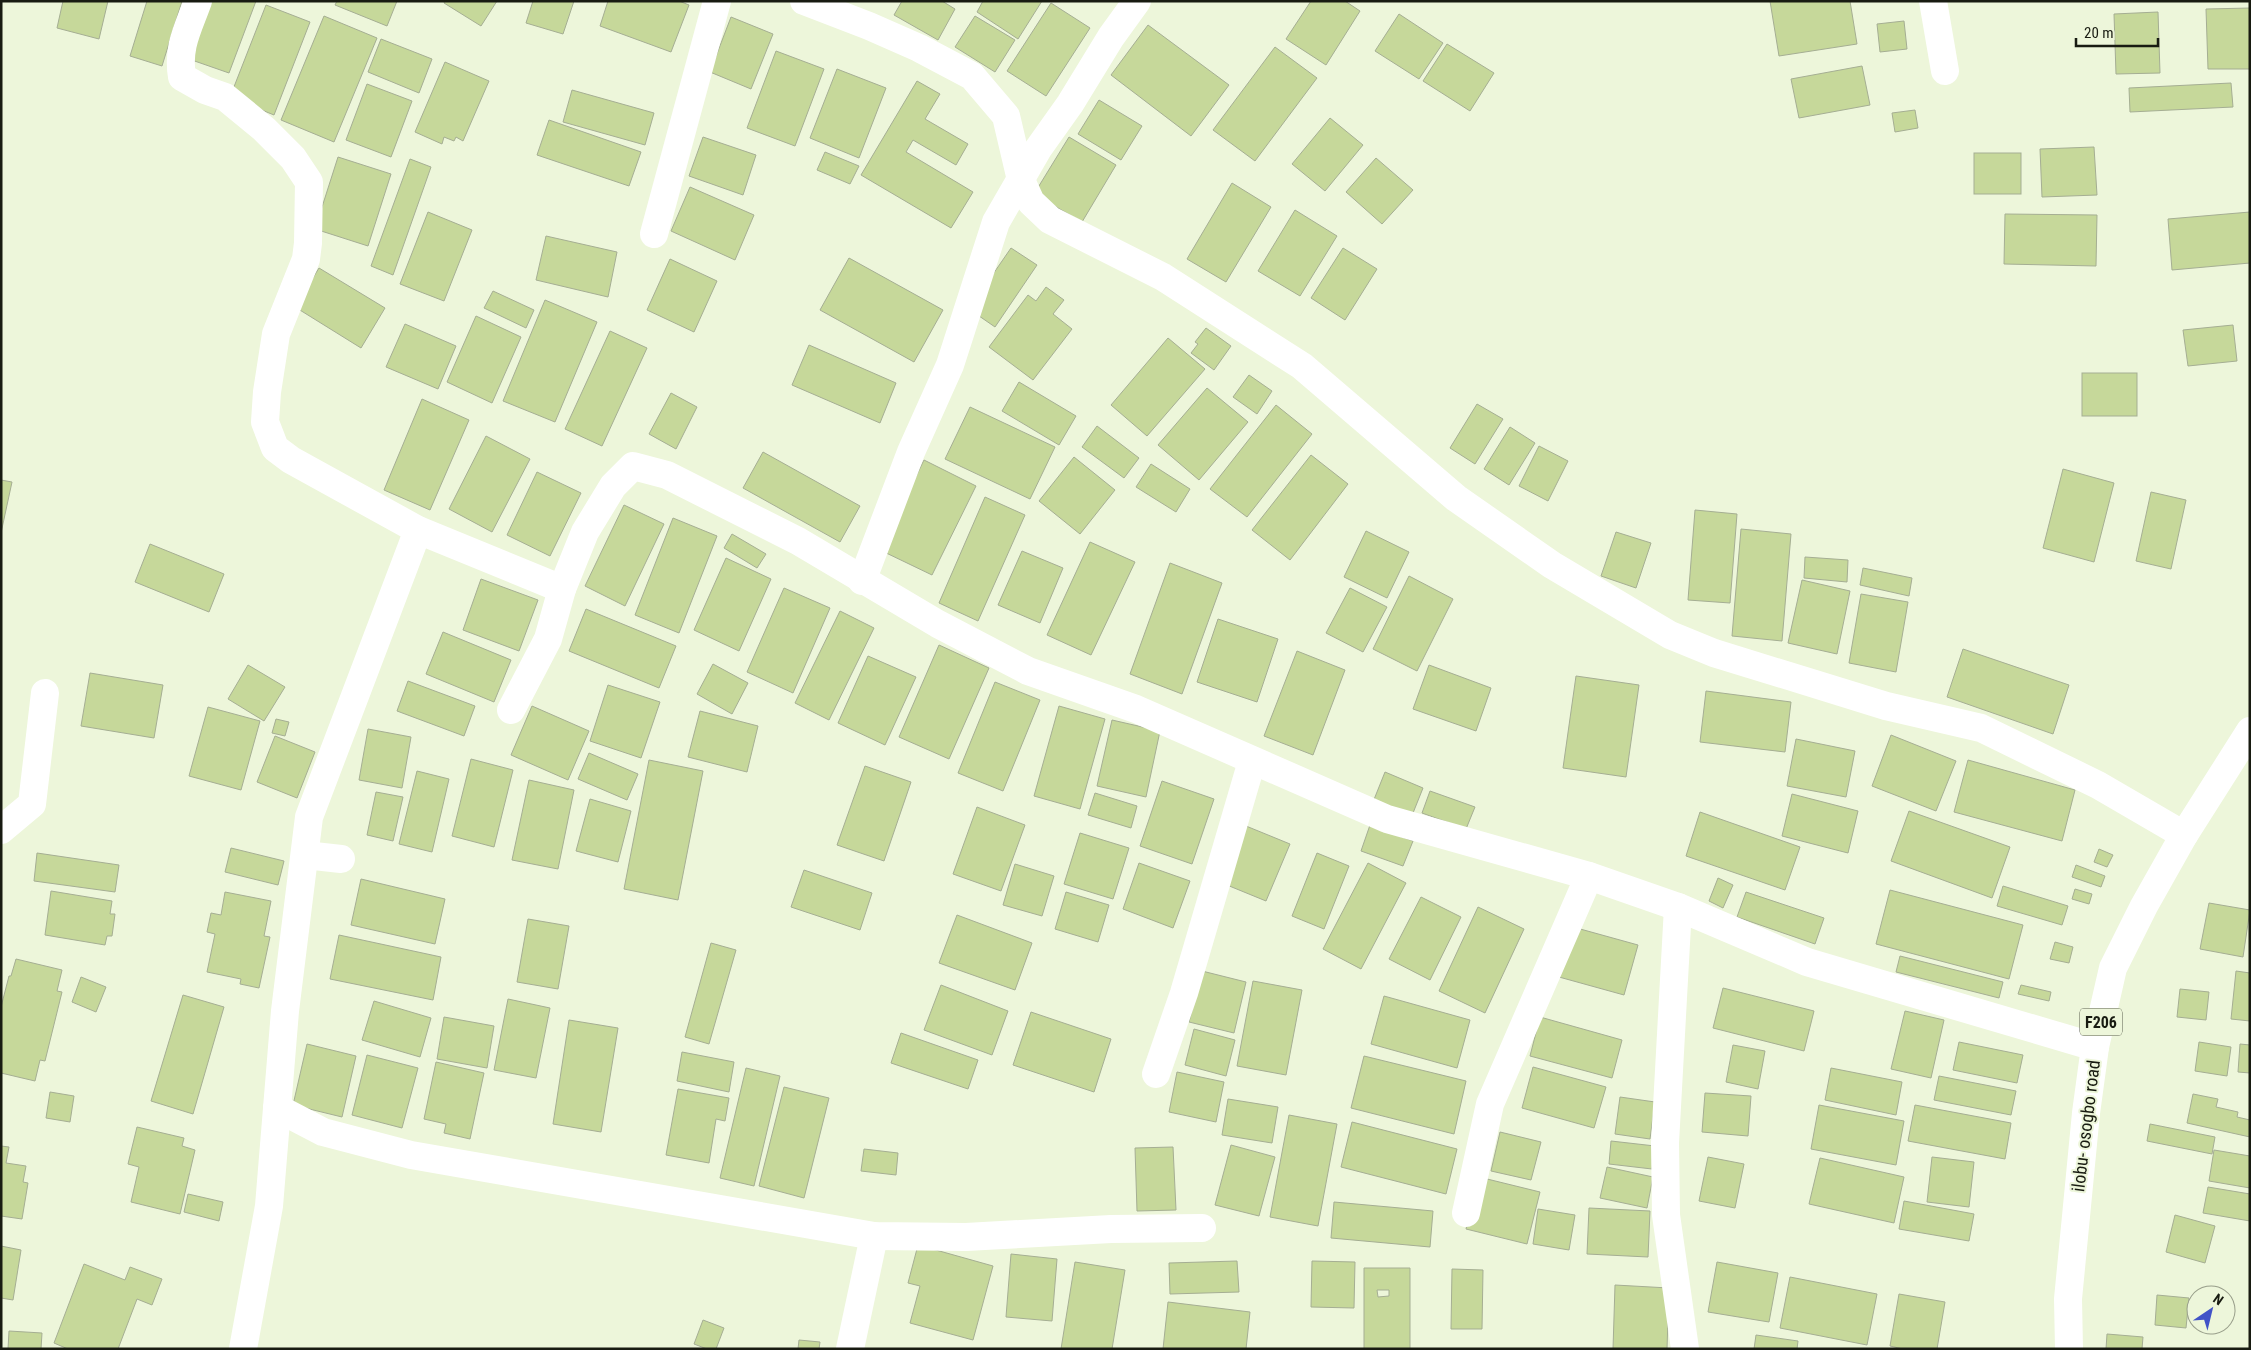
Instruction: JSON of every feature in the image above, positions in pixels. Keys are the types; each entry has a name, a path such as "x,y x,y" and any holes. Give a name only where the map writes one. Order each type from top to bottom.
{"street":[{"path":"198,1 182,43 179,58 182,76 205,90 225,97 264,129 293,158 309,182 306,259 276,334 267,392 265,422 275,448 291,460 418,530 562,589"},
{"path":"654,234 717,1"},
{"path":"804,1 919,48 972,76 1006,116 1021,180 1031,202 1050,220 1163,277 1302,366 1456,498 1552,565 1670,635 1714,653 1886,706 1981,728 2098,785 2184,835"},
{"path":"862,581 911,452 950,364 996,222 1038,149 1070,104 1111,37 1137,1"},
{"path":"1933,1 1945,71"},
{"path":"511,710 548,639 562,589 585,532 613,486 633,466 667,475 798,541 862,581 938,624 1028,671 1136,709 1387,819 1589,876 1678,907 1807,962 2095,1046"},
{"path":"243,1349 270,1206 285,1011 309,817 418,530"},
{"path":"1,830 32,804 45,693"},
{"name":"ilobu- osogbo road","path":"2069,1349 2068,1299 2086,1113 2095,1046 2113,968 2144,906 2184,835 2240,763 2250,731"},
{"path":"1156,1074 1184,993 1252,761"},
{"path":"305,855 341,859"},
{"path":"1466,1213 1490,1104 1589,876"},
{"path":"1678,907 1665,1143 1666,1215 1685,1349"},
{"path":"277,1108 323,1132 412,1155 874,1236 966,1237 1111,1229 1202,1228"},
{"path":"850,1349 874,1236"}],"building":[{"path":"63,1 108,1 99,39 57,28"},
{"path":"147,1 182,1 162,66 130,56"},
{"path":"207,1 256,1 229,73 186,58"},
{"path":"337,1 397,1 387,26 335,5"},
{"path":"445,1 497,1 481,26 444,3"},
{"path":"533,1 574,1 563,34 526,23"},
{"path":"608,1 679,1 689,5 671,52 600,26"},
{"path":"902,1 942,1 955,9 938,40 894,15"},
{"path":"983,1 1042,1 1018,39 977,12"},
{"path":"1311,1 1345,1 1360,11 1326,65 1286,39"},
{"path":"1770,1 1850,1 1857,44 1779,56"},
{"path":"1051,3 1090,28 1046,96 1007,71"},
{"path":"266,5 310,22 274,115 230,97"},
{"path":"2250,8 2250,69 2208,69 2206,9"},
{"path":"2158,12 2160,73 2116,74 2114,14"},
{"path":"1399,14 1443,43 1419,79 1375,51"},
{"path":"324,16 377,38 334,142 281,120"},
{"path":"975,16 1015,40 995,72 955,47"},
{"path":"731,17 773,34 751,89 710,72"},
{"path":"1904,21 1907,49 1880,52 1877,24"},
{"path":"1148,25 1229,85 1191,136 1111,75"},
{"path":"381,39 432,59 419,93 368,72"},
{"path":"1447,44 1494,73 1470,111 1423,81"},
{"path":"1275,47 1317,78 1255,161 1213,130"},
{"path":"776,51 824,69 795,146 747,128"},
{"path":"445,62 489,81 463,141 456,137 454,141 444,137 442,144 415,132"},
{"path":"1862,66 1870,105 1799,118 1791,79"},
{"path":"837,69 886,88 859,158 810,138"},
{"path":"917,81 940,94 925,119 968,144 956,165 913,140 906,152 973,192 951,228 861,175"},
{"path":"2231,83 2233,107 2130,112 2129,88"},
{"path":"367,84 412,101 391,157 346,140"},
{"path":"572,90 654,113 645,145 563,122"},
{"path":"1099,100 1142,126 1121,160 1078,134"},
{"path":"1915,110 1918,128 1895,132 1892,113"},
{"path":"1330,118 1363,145 1325,191 1292,164"},
{"path":"549,120 641,152 629,186 537,155"},
{"path":"703,137 756,155 743,195 689,176"},
{"path":"1069,137 1116,165 1082,222 1034,194"},
{"path":"2094,147 2097,195 2042,197 2040,149"},
{"path":"825,152 859,166 850,184 817,170"},
{"path":"1974,153 2021,153 2021,194 1974,194"},
{"path":"338,157 391,174 368,246 315,229"},
{"path":"1376,158 1413,190 1382,224 1346,192"},
{"path":"410,159 431,167 393,275 371,266"},
{"path":"1232,183 1271,207 1226,282 1187,259"},
{"path":"690,187 754,215 735,260 671,231"},
{"path":"1295,210 1337,236 1300,296 1258,271"},
{"path":"428,212 472,230 444,301 400,284"},
{"path":"2250,212 2250,263 2172,270 2168,219"},
{"path":"2005,214 2097,215 2096,266 2004,264"},
{"path":"546,236 617,252 608,297 536,280"},
{"path":"1011,248 1037,265 995,327 969,309"},
{"path":"1343,248 1377,269 1345,320 1311,298"},
{"path":"849,258 943,310 914,362 820,310"},
{"path":"670,259 717,281 694,332 647,310"},
{"path":"319,268 385,308 361,348 295,307"},
{"path":"1046,287 1064,300 1053,314 1072,329 1033,380 989,347 1028,295 1036,301"},
{"path":"493,291 534,310 526,328 484,308"},
{"path":"545,300 597,322 555,422 503,401"},
{"path":"476,316 521,337 492,403 447,382"},
{"path":"405,324 456,346 438,389 386,367"},
{"path":"2233,325 2237,361 2188,366 2183,330"},
{"path":"1206,328 1231,346 1214,370 1191,353 1198,344 1195,342"},
{"path":"610,331 647,348 602,446 565,429"},
{"path":"1168,338 1205,369 1147,436 1111,405"},
{"path":"809,345 896,383 880,423 792,385"},
{"path":"2082,373 2137,373 2137,416 2082,416"},
{"path":"1249,375 1272,391 1257,414 1233,397"},
{"path":"1019,382 1076,416 1059,445 1002,411"},
{"path":"1207,388 1248,422 1199,480 1158,445"},
{"path":"671,393 697,407 676,449 649,434"},
{"path":"422,399 469,420 430,510 384,490"},
{"path":"1477,404 1503,419 1475,464 1450,448"},
{"path":"1276,405 1312,434 1247,517 1210,489"},
{"path":"970,407 1055,447 1030,499 945,459"},
{"path":"1097,426 1139,458 1124,478 1082,447"},
{"path":"1510,427 1535,443 1509,485 1484,469"},
{"path":"486,436 530,459 492,532 449,509"},
{"path":"1539,446 1568,461 1548,501 1519,486"},
{"path":"763,452 860,506 840,542 743,488"},
{"path":"1311,455 1348,484 1290,560 1252,530"},
{"path":"1074,457 1115,490 1080,534 1039,501"},
{"path":"924,460 976,486 932,575 880,550"},
{"path":"1151,464 1190,489 1176,512 1136,487"},
{"path":"2063,469 2114,483 2094,562 2043,548"},
{"path":"537,472 581,493 550,556 507,535"},
{"path":"1,480 12,482 1,533"},
{"path":"2151,492 2186,500 2171,569 2136,561"},
{"path":"985,497 1025,515 978,621 939,603"},
{"path":"624,505 664,524 625,606 585,586"},
{"path":"1695,510 1737,514 1730,603 1688,600"},
{"path":"673,518 717,536 679,633 635,615"},
{"path":"1741,529 1791,534 1782,641 1732,636"},
{"path":"1366,531 1409,552 1387,598 1344,577"},
{"path":"1616,532 1651,543 1636,588 1601,576"},
{"path":"732,534 766,554 757,568 724,548"},
{"path":"1090,542 1135,562 1091,655 1047,635"},
{"path":"150,544 224,574 209,612 135,582"},
{"path":"1022,551 1063,568 1040,623 998,605"},
{"path":"1805,557 1848,560 1847,582 1804,578"},
{"path":"726,558 771,579 739,651 694,630"},
{"path":"1170,563 1222,583 1182,694 1130,674"},
{"path":"1863,568 1912,578 1909,596 1860,585"},
{"path":"1409,576 1453,599 1417,671 1373,649"},
{"path":"481,579 538,600 519,651 463,630"},
{"path":"1802,580 1850,591 1837,654 1788,643"},
{"path":"784,588 830,608 793,693 747,672"},
{"path":"1350,588 1387,607 1363,652 1326,633"},
{"path":"1861,594 1908,602 1896,672 1849,663"},
{"path":"586,609 676,646 659,688 569,651"},
{"path":"840,611 874,628 829,720 795,703"},
{"path":"1218,619 1278,639 1257,702 1197,682"},
{"path":"443,632 511,660 494,702 426,674"},
{"path":"939,645 989,668 949,759 899,737"},
{"path":"1963,649 2069,685 2053,734 1947,697"},
{"path":"1297,651 1345,670 1313,755 1264,736"},
{"path":"868,656 916,677 885,745 838,723"},
{"path":"713,664 748,683 732,714 697,694"},
{"path":"248,665 285,687 264,721 228,699"},
{"path":"1429,665 1491,688 1476,731 1413,709"},
{"path":"90,673 163,685 154,738 81,726"},
{"path":"1576,676 1639,685 1626,777 1563,768"},
{"path":"408,681 475,706 464,736 397,711"},
{"path":"995,682 1040,700 1003,791 958,773"},
{"path":"608,685 660,702 641,758 590,741"},
{"path":"1706,691 1791,702 1785,752 1700,742"},
{"path":"532,706 589,731 568,780 511,755"},
{"path":"1059,706 1105,719 1080,809 1034,796"},
{"path":"208,707 260,721 241,790 189,776"},
{"path":"700,711 758,726 747,772 688,757"},
{"path":"276,719 289,722 285,736 272,733"},
{"path":"1112,720 1160,731 1146,797 1097,786"},
{"path":"368,729 411,737 402,788 359,780"},
{"path":"1891,735 1956,761 1936,811 1872,786"},
{"path":"275,736 315,752 297,798 257,782"},
{"path":"1796,739 1855,751 1846,797 1787,786"},
{"path":"589,753 638,774 627,800 578,779"},
{"path":"471,759 513,770 494,847 452,836"},
{"path":"649,760 703,771 678,900 624,889"},
{"path":"1968,760 2075,790 2062,841 1954,812"},
{"path":"865,766 911,782 884,861 837,845"},
{"path":"417,771 449,779 432,852 399,844"},
{"path":"1385,772 1423,788 1411,818 1373,802"},
{"path":"529,780 574,790 558,869 512,860"},
{"path":"1162,781 1214,799 1192,864 1140,846"},
{"path":"1430,791 1475,807 1466,829 1422,813"},
{"path":"376,792 403,797 393,841 367,835"},
{"path":"1095,793 1137,806 1131,828 1088,815"},
{"path":"1792,794 1858,811 1848,853 1782,836"},
{"path":"590,799 631,811 618,862 576,851"},
{"path":"977,807 1025,825 1001,891 953,874"},
{"path":"1909,811 2010,847 1992,898 1891,861"},
{"path":"1700,812 1800,847 1785,890 1686,856"},
{"path":"1370,825 1413,841 1403,866 1361,851"},
{"path":"1246,826 1290,844 1266,901 1222,883"},
{"path":"1080,833 1129,848 1113,899 1064,884"},
{"path":"231,848 284,861 278,885 225,872"},
{"path":"2099,849 2113,855 2107,867 2094,862"},
{"path":"37,853 119,865 115,892 34,881"},
{"path":"1317,853 1349,866 1324,929 1292,916"},
{"path":"1139,863 1190,881 1173,928 1123,909"},
{"path":"1368,863 1406,883 1361,969 1323,949"},
{"path":"1015,864 1054,876 1042,916 1003,905"},
{"path":"2076,865 2105,876 2101,887 2072,877"},
{"path":"804,870 872,893 860,930 791,907"},
{"path":"1718,878 1733,885 1723,908 1709,901"},
{"path":"361,879 445,899 435,944 351,925"},
{"path":"2003,886 2068,906 2062,925 1997,906"},
{"path":"2075,889 2092,894 2089,904 2072,899"},
{"path":"1890,890 2023,925 2009,979 1876,944"},
{"path":"51,891 112,901 110,914 115,914 112,936 107,936 105,945 45,935"},
{"path":"225,892 271,901 264,936 270,937 259,988 240,984 241,979 207,972 215,934 207,932 211,913 221,915"},
{"path":"1066,892 1109,905 1098,942 1055,929"},
{"path":"1746,892 1824,918 1815,944 1737,917"},
{"path":"1421,897 1461,917 1430,980 1389,959"},
{"path":"2209,903 2250,910 2243,957 2200,949"},
{"path":"1478,907 1524,929 1485,1013 1439,991"},
{"path":"957,915 1032,943 1015,990 939,963"},
{"path":"528,919 569,926 558,989 517,982"},
{"path":"1573,927 1638,945 1624,995 1559,977"},
{"path":"339,935 441,957 433,1000 330,979"},
{"path":"2055,942 2073,947 2069,963 2050,959"},
{"path":"711,943 736,950 709,1044 685,1037"},
{"path":"1900,956 2003,982 1999,998 1896,972"},
{"path":"16,959 62,970 57,991 62,992 45,1061 40,1060 35,1081 1,1073 1,1007 9,976 11,976"},
{"path":"1202,971 1246,982 1234,1033 1189,1022"},
{"path":"2236,971 2250,973 2250,1021 2231,1019"},
{"path":"81,977 106,987 96,1012 72,1002"},
{"path":"1253,981 1302,990 1286,1075 1237,1066"},
{"path":"941,985 1008,1011 992,1055 924,1030"},
{"path":"2021,985 2051,992 2049,1001 2018,994"},
{"path":"1723,988 1814,1011 1804,1051 1713,1028"},
{"path":"2180,989 2209,992 2206,1020 2177,1017"},
{"path":"183,995 224,1007 193,1114 151,1101"},
{"path":"1384,996 1470,1020 1457,1068 1371,1044"},
{"path":"508,999 550,1008 536,1078 494,1070"},
{"path":"374,1001 431,1018 420,1057 362,1040"},
{"path":"1905,1011 1944,1020 1931,1078 1891,1069"},
{"path":"1031,1012 1111,1039 1094,1092 1013,1065"},
{"path":"444,1017 494,1026 487,1068 437,1059"},
{"path":"1540,1017 1622,1040 1612,1078 1530,1056"},
{"path":"569,1020 618,1028 601,1132 553,1124"},
{"path":"1194,1029 1235,1040 1226,1076 1185,1065"},
{"path":"901,1033 978,1060 968,1089 891,1063"},
{"path":"1959,1042 2023,1055 2017,1083 1953,1070"},
{"path":"2199,1042 2231,1047 2227,1076 2195,1071"},
{"path":"307,1044 356,1056 342,1117 293,1105"},
{"path":"2240,1044 2250,1045 2250,1073 2238,1072"},
{"path":"1733,1045 1765,1051 1758,1089 1726,1082"},
{"path":"682,1052 734,1062 729,1092 677,1081"},
{"path":"367,1055 418,1068 402,1128 352,1115"},
{"path":"1364,1056 1466,1081 1454,1134 1351,1108"},
{"path":"436,1062 484,1073 470,1139 444,1133 446,1124 424,1119"},
{"path":"1533,1067 1606,1087 1594,1128 1522,1108"},
{"path":"746,1068 780,1076 754,1186 720,1178"},
{"path":"1831,1068 1902,1082 1896,1115 1825,1100"},
{"path":"1177,1072 1224,1082 1216,1122 1169,1112"},
{"path":"1939,1076 2016,1091 2011,1115 1934,1100"},
{"path":"784,1087 829,1098 804,1198 759,1186"},
{"path":"678,1089 729,1098 725,1121 716,1119 709,1163 666,1155"},
{"path":"50,1092 74,1096 70,1122 46,1118"},
{"path":"1705,1093 1751,1096 1748,1136 1702,1132"},
{"path":"2193,1094 2218,1099 2216,1107 2238,1112 2237,1117 2250,1120 2250,1137 2187,1123"},
{"path":"1620,1097 1655,1102 1650,1139 1615,1134"},
{"path":"1228,1099 1278,1107 1272,1143 1222,1135"},
{"path":"1819,1105 1904,1121 1896,1165 1811,1149"},
{"path":"1915,1105 2011,1123 2005,1159 1908,1141"},
{"path":"1289,1115 1337,1124 1318,1226 1270,1217"},
{"path":"1352,1122 1457,1149 1446,1194 1341,1167"},
{"path":"2150,1124 2215,1137 2212,1154 2147,1141"},
{"path":"137,1127 184,1138 182,1146 195,1150 180,1214 131,1202 139,1167 128,1164"},
{"path":"1500,1132 1541,1142 1531,1180 1491,1171"},
{"path":"1611,1141 1655,1146 1652,1169 1609,1164"},
{"path":"1231,1145 1275,1157 1259,1216 1215,1205"},
{"path":"1,1146 9,1147 6,1163 26,1166 23,1182 28,1183 22,1219 1,1216"},
{"path":"1173,1147 1176,1210 1137,1211 1135,1148"},
{"path":"864,1149 898,1153 896,1175 861,1171"},
{"path":"2214,1150 2250,1156 2250,1188 2209,1181"},
{"path":"1708,1157 1744,1164 1735,1208 1699,1201"},
{"path":"1932,1157 1974,1162 1969,1207 1927,1202"},
{"path":"1820,1158 1904,1177 1894,1223 1809,1204"},
{"path":"1607,1167 1653,1177 1647,1208 1600,1198"},
{"path":"1479,1177 1540,1192 1527,1244 1466,1229"},
{"path":"2208,1187 2250,1194 2250,1221 2203,1213"},
{"path":"188,1194 223,1202 219,1221 184,1212"},
{"path":"1904,1201 1974,1214 1969,1241 1899,1229"},
{"path":"1334,1202 1433,1211 1430,1247 1331,1238"},
{"path":"1589,1208 1650,1211 1648,1257 1587,1254"},
{"path":"1538,1209 1575,1215 1569,1250 1533,1244"},
{"path":"2175,1215 2215,1226 2205,1263 2166,1252"},
{"path":"918,1245 993,1266 973,1340 910,1323 920,1286 908,1283"},
{"path":"1,1246 21,1250 13,1300 1,1298"},
{"path":"1011,1254 1057,1259 1052,1321 1006,1317"},
{"path":"1237,1261 1239,1292 1170,1294 1169,1263"},
{"path":"1312,1261 1355,1262 1354,1308 1311,1307"},
{"path":"1075,1262 1125,1270 1112,1349 1061,1349"},
{"path":"1717,1262 1778,1273 1769,1322 1708,1312"},
{"path":"84,1264 125,1280 130,1267 162,1279 152,1305 137,1299 118,1349 68,1349 54,1343"},
{"path":"1364,1268 1410,1268 1410,1349 1364,1349","holes":["1377,1290 1389,1290 1389,1296 1378,1297"]},
{"path":"1452,1269 1483,1270 1482,1329 1451,1329"},
{"path":"1790,1277 1877,1294 1867,1345 1780,1328"},
{"path":"1615,1285 1669,1288 1667,1349 1613,1349"},
{"path":"1899,1294 1945,1302 1937,1349 1903,1349 1890,1346"},
{"path":"2157,1295 2186,1298 2186,1328 2155,1325"},
{"path":"1168,1302 1250,1312 1246,1349 1163,1349"},
{"path":"703,1320 724,1328 716,1349 707,1349 694,1344"},
{"path":"9,1331 42,1333 41,1349 8,1349"},
{"path":"2107,1334 2143,1337 2142,1349 2106,1349"},
{"path":"1756,1335 1798,1341 1797,1349 1754,1349"},
{"path":"799,1340 820,1342 819,1349 798,1349"}]}
